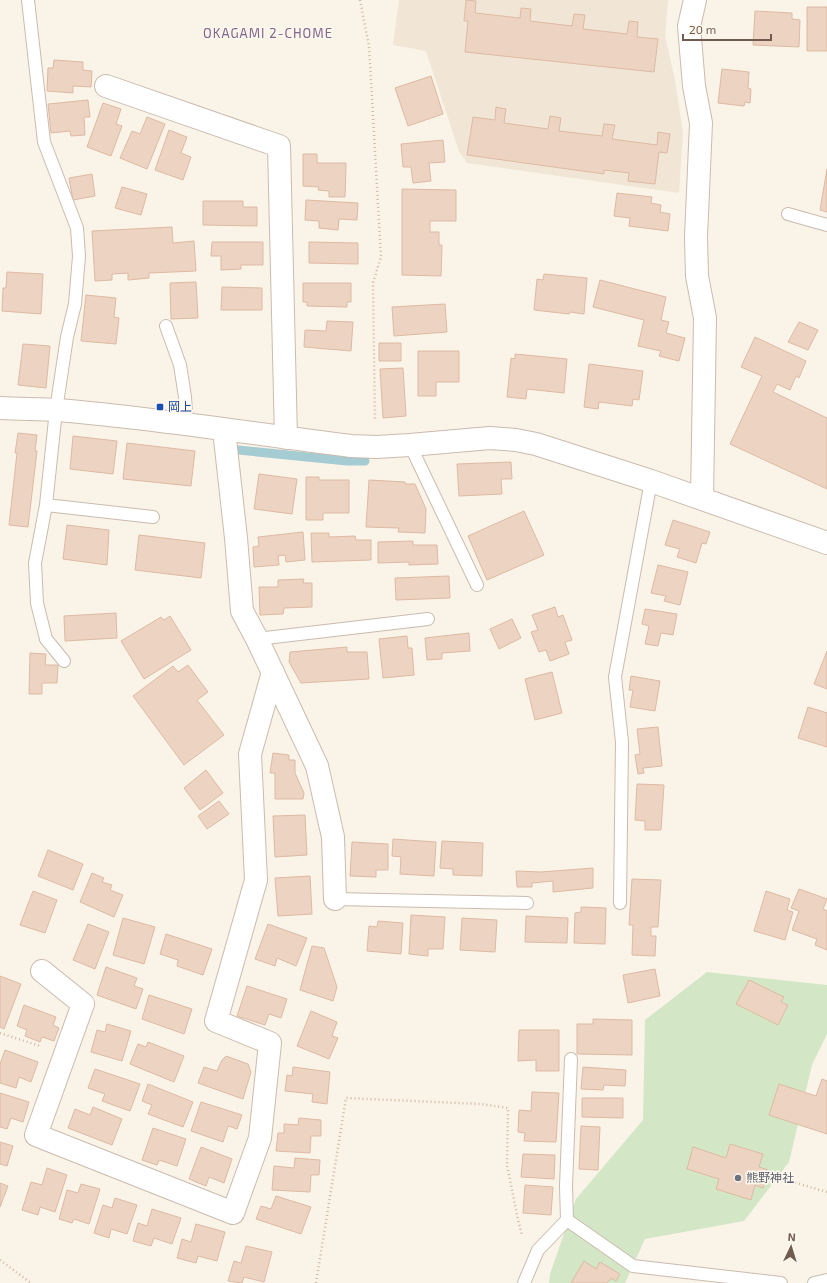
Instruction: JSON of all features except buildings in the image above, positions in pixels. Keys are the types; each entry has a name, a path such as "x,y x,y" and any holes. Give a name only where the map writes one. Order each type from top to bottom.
{"street":[{"path":"695,0 689,26 694,86 701,123 696,237 698,276 705,318 702,499"},
{"path":"106,86 279,146 286,438"},
{"path":"0,408 56,410 350,446 376,447 490,438 516,440 536,444 651,481 827,543"},
{"path":"224,430 242,610 317,766 333,837 335,899"},
{"path":"42,971 83,1004 36,1135 233,1213 260,1138 270,1043 216,1021 256,880 250,754 272,672"}],"lane":[{"path":"28,0 44,142 77,228 79,256 75,304 67,337 56,410 46,504 34,563 37,603 46,639 64,661"},
{"path":"788,214 827,225"},
{"path":"166,326 180,365 185,397 187,425"},
{"path":"410,445 477,585"},
{"path":"620,903 622,742 615,677 651,481"},
{"path":"46,504 153,517"},
{"path":"257,639 428,619"},
{"path":"335,899 527,903"},
{"path":"524,1283 538,1250 567,1220 566,1186 571,1059"},
{"path":"567,1220 634,1266 781,1283"},
{"path":"814,1283 827,1280"}],"path":[{"path":"360,0 369,46 381,257 373,283 376,447"},
{"path":"0,1033 65,1055"},
{"path":"316,1283 346,1098 481,1104 508,1108 507,1165 518,1220 523,1238 538,1250"},
{"path":"776,1177 827,1192"},
{"path":"0,1260 30,1283"}],"shaded area":[{"path":"399,0 668,0 665,36 675,80 683,133 679,193 467,163 459,151 426,51 393,45"}],"green space":[{"path":"707,972 827,985 827,1034 812,1065 789,1162 744,1221 645,1239 625,1283 549,1283 550,1274 576,1199 643,1120 645,1020"}],"waterway":[{"path":"238,450 347,461 365,461"}],"place":[{"name":"岡上","path":"160,407"},
{"name":"熊野神社","path":"738,1178"}],"district":[{"name":"OKAGAMI 2-CHOME","path":"268,33"}]}
